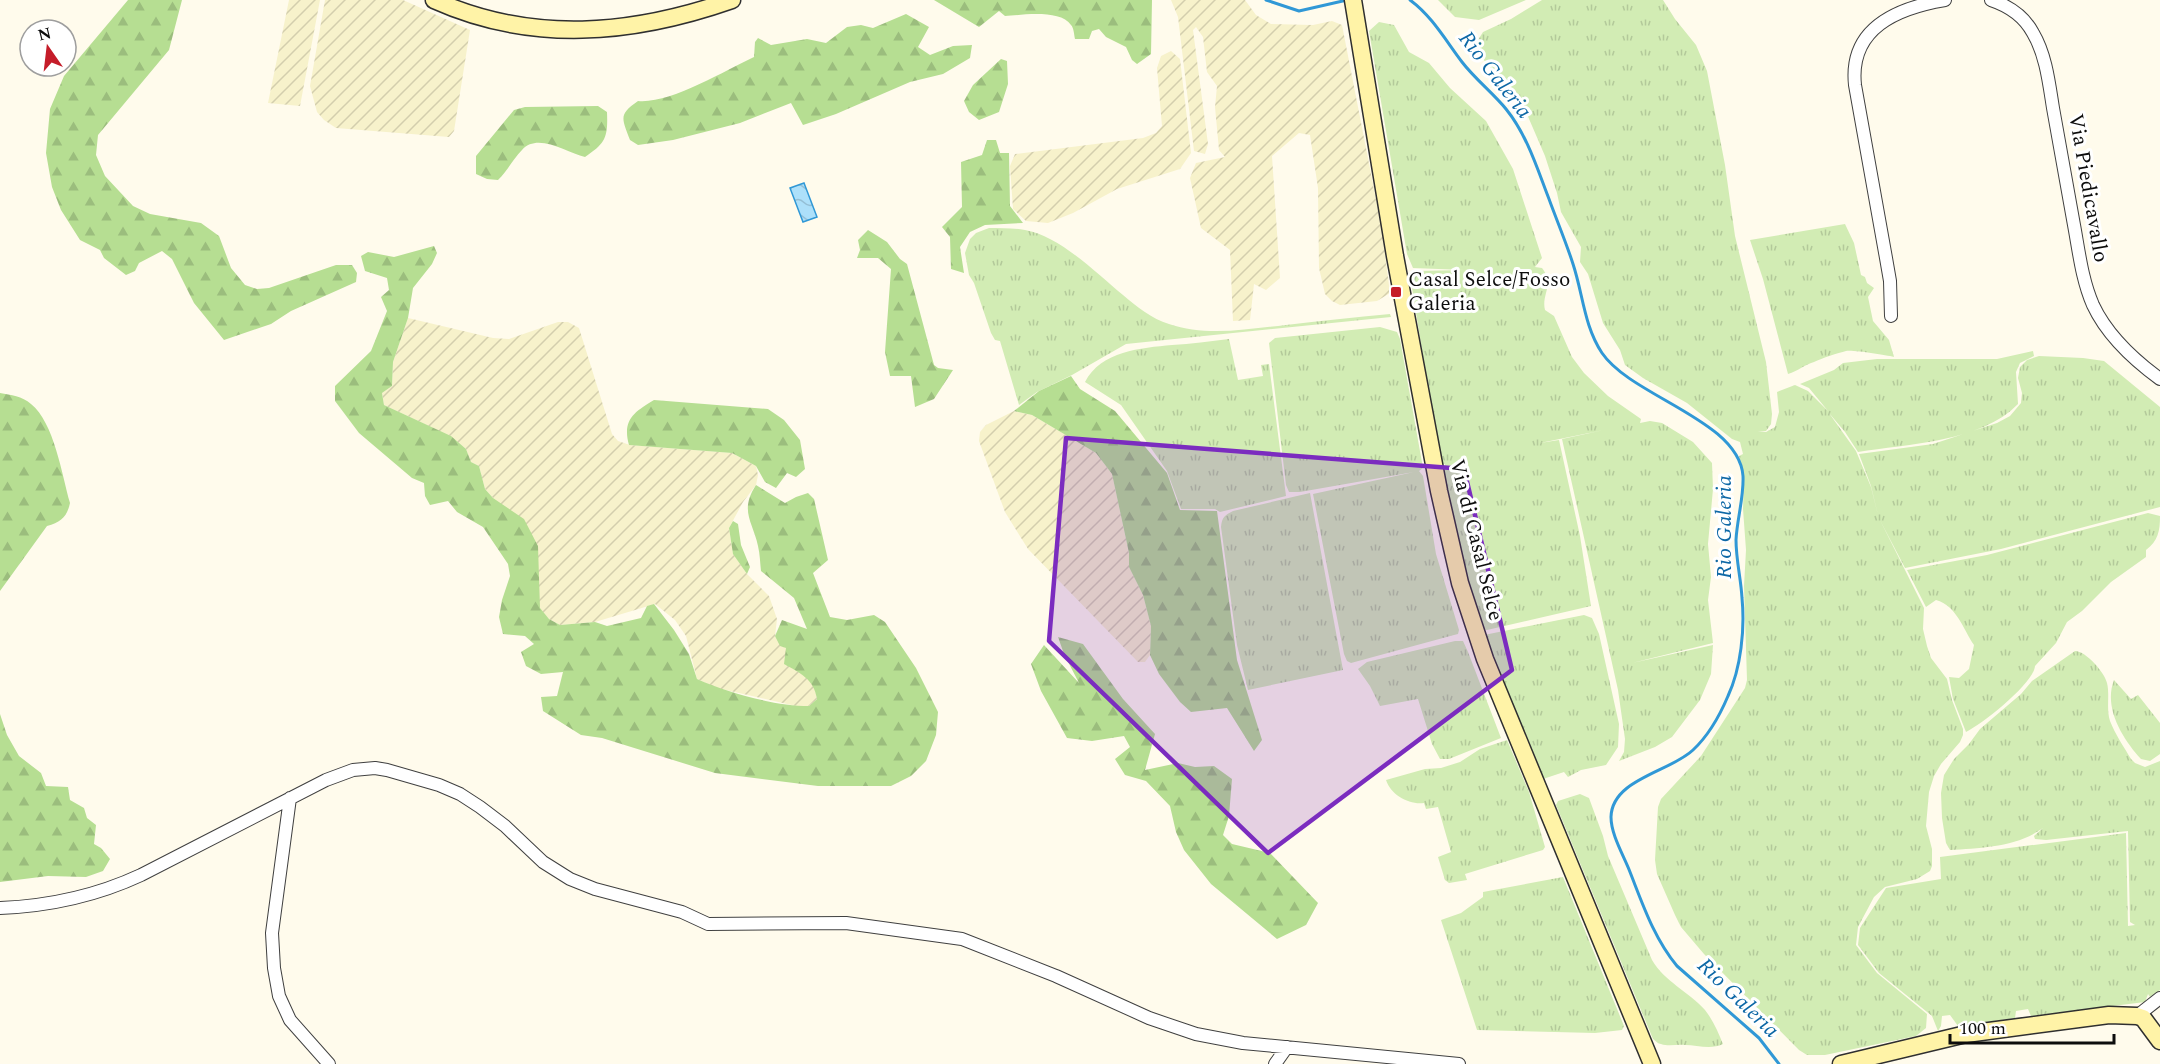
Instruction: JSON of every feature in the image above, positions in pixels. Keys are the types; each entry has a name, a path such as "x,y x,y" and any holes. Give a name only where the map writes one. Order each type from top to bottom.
{"main road":[{"path":"434,0 485,19 530,27 570,30 613,29 654,23 692,14 732,0"},
{"name":"Via di Casal Selce","path":"1354,8 1398,273 1439,491 1460,583 1485,659 1652,1064"},
{"path":"1841,1064 1966,1034 2092,1016 2137,1016 2147,1021 2160,1041"}],"street":[{"path":"1891,316 1890,281 1855,85 1855,66 1864,40 1881,22 1907,8 1945,0"},
{"name":"Via Piedicavallo","path":"1991,0 2021,16 2039,45 2050,86 2080,260 2093,305 2110,334 2147,370 2160,379"},
{"path":"0,908 62,902 112,888 290,798 346,772 370,768 387,770 439,785 460,794 505,826 543,862 570,879 595,889 660,906 713,924 846,923 962,939 1056,976 1166,1025 1218,1039 1459,1064"},
{"path":"290,798 272,933 274,968 279,996 290,1020 329,1064"},
{"path":"2137,1016 2160,998"},
{"path":"1275,1064 1287,1047"}],"highlighted area":[{"path":"1066,438 1464,469 1512,670 1268,853 1049,641"}],"shaded area":[{"path":"289,0 320,0 300,106 268,103"},
{"path":"325,0 403,0 470,30 454,131 449,137 336,128 324,120 317,112 310,86"},
{"path":"1171,0 1245,0 1256,15 1271,24 1313,25 1332,21 1342,25 1382,230 1390,293 1377,301 1340,305 1325,294 1319,268 1318,188 1310,135 1299,133 1272,156 1280,278 1266,290 1254,284 1250,320 1233,321 1230,250 1201,228 1190,178 1196,163 1225,157 1219,150 1215,107 1217,86 1207,72 1203,37 1196,27 1193,30 1208,144 1205,154 1194,151 1178,17"},
{"path":"1171,51 1180,59 1191,153 1180,169 1117,189 1073,213 1048,223 1026,221 1013,209 1010,166 1015,154 1143,138 1156,133 1162,126 1157,68 1161,56"},
{"path":"408,318 493,338 509,339 558,322 568,322 579,328 612,434 618,441 630,445 732,453 756,466 758,475 756,485 743,502 729,528 733,553 747,574 769,596 777,619 775,636 786,648 797,671 807,677 815,688 817,699 809,706 796,706 717,688 697,679 686,636 675,620 655,604 595,622 560,625 549,619 540,609 493,498 485,489 479,466 471,462 466,449 450,436 384,405 382,393 392,386 393,362"},
{"path":"1014,411 1032,415 1096,453 1112,474 1129,553 1129,567 1143,595 1151,626 1150,655 1145,662 1138,662 1028,549 1005,512 979,441 980,432 986,425"}],"green space":[{"path":"128,0 182,0 169,50 98,135 96,155 105,176 133,206 150,214 201,223 219,236 231,268 245,285 257,289 269,288 336,265 352,265 357,273 356,282 291,311 271,324 224,340 194,303 172,259 162,251 139,263 135,271 126,275 104,258 100,250 80,240 61,210 52,187 46,153 50,109 63,78 78,78 78,59"},
{"path":"934,0 1152,0 1151,54 1137,64 1132,60 1126,47 1106,37 1099,29 1092,31 1089,39 1075,39 1071,25 1066,20 1050,15 1005,16 999,11 979,27"},
{"path":"1438,0 1526,0 1479,20 1455,17"},
{"path":"1542,0 1663,0 1696,45 1707,71 1725,165 1735,236 1766,362 1772,414 1771,424 1766,431 1758,432 1766,432 1775,427 1779,412 1777,392 1795,385 1808,391 1828,411 1809,388 1800,384 1834,370 1843,363 1877,359 1997,359 2033,351 2034,356 2020,363 2016,372 2018,404 2003,417 1967,433 1997,423 2010,416 2021,403 2022,393 2018,378 2020,367 2027,360 2039,356 2104,361 2160,407 2160,507 2001,549 1905,568 1880,520 1924,608 1923,629 1927,646 1931,658 1947,679 1963,729 1960,742 1941,764 1929,792 1926,826 1932,849 1930,871 1917,879 1885,887 1874,897 1858,927 1856,945 1877,973 1927,1014 1926,1028 1916,1036 1825,1055 1807,1055 1799,1050 1704,954 1681,927 1657,874 1655,860 1658,807 1661,799 1701,756 1745,688 1747,680 1744,476 1739,456 1743,454 1740,442 1732,439 1687,403 1625,365 1620,350 1603,323 1588,274 1580,262 1581,247 1561,212 1545,156 1523,105 1483,59 1478,49 1478,40 1483,32 1511,19","holes":["1829,413 1858,452 1963,434 1933,444 1859,454 1871,486 1878,515 1871,487 1856,451"]},
{"path":"906,14 929,27 918,47 930,55 953,46 972,45 970,58 943,74 910,82 836,114 803,125 791,103 740,123 673,140 638,145 630,140 624,118 627,110 638,101 651,101 681,92 754,57 755,42 758,38 771,45 807,39 826,43 847,27 861,25 873,28"},
{"path":"1379,22 1394,25 1409,52 1429,63 1450,88 1486,121 1513,169 1542,258 1535,267 1542,268 1546,274 1548,285 1545,310 1554,316 1572,357 1584,373 1608,396 1641,419 1640,423 1650,421 1662,423 1693,442 1712,463 1713,489 1708,544 1711,577 1708,600 1713,643 1632,663 1713,645 1711,674 1700,700 1672,737 1655,747 1619,761 1624,752 1625,739 1618,690 1562,439 1604,430 1540,443 1559,440 1580,536 1591,606 1487,630 1482,629 1477,615 1446,490 1445,464 1440,464 1410,275 1417,271 1464,270 1413,268 1407,254 1369,31"},
{"path":"1001,59 1007,61 1008,84 999,112 979,120 969,112 964,101 973,85"},
{"path":"598,106 607,112 606,134 597,148 585,157 553,145 536,143 522,150 498,180 487,179 476,174 476,156 514,110 525,107"},
{"path":"987,140 996,140 1000,153 1009,153 1010,206 1023,223 985,225 970,232 960,247 964,273 951,269 950,237 942,227 962,207 961,162 982,155"},
{"path":"1845,224 1854,243 1861,275 1874,288 1868,297 1873,321 1889,340 1894,357 1846,351 1788,374 1763,279 1750,240"},
{"path":"989,228 1025,230 1051,240 1077,257 1144,312 1163,322 1183,328 1227,331 1390,314 1391,317 1126,344 1037,392 1019,405 1000,341 995,340 991,333 974,283 969,275 965,253 970,239 976,233"},
{"path":"868,230 887,242 900,259 907,264 934,365 938,368 953,370 934,399 915,407 911,376 890,376 885,352 891,269 878,258 857,258 860,250 858,240"},
{"path":"434,246 437,253 432,264 413,288 408,318 393,362 392,386 382,393 384,405 451,436 466,449 471,462 479,466 485,489 493,498 524,519 538,546 540,608 549,619 560,625 595,622 607,626 641,618 647,606 654,604 689,654 697,679 752,698 781,704 809,706 817,699 813,686 805,677 784,664 786,648 780,646 775,636 782,620 807,629 794,598 761,571 759,549 748,509 748,502 756,485 785,503 808,493 814,499 828,560 813,573 830,617 847,620 874,615 885,622 916,668 938,712 936,735 926,761 911,776 891,786 818,786 715,773 602,738 581,735 543,711 541,697 557,696 563,672 541,674 526,666 521,652 534,644 525,636 503,634 499,617 510,576 508,564 483,527 457,512 448,501 430,505 425,496 424,483 412,478 359,433 335,401 335,386 371,351 387,311 381,297 389,290 387,278 365,271 361,256 368,252 394,257"},
{"path":"1380,327 1397,332 1400,339 1423,468 1419,471 1423,476 1436,554 1459,630 1458,634 1351,663 1347,661 1344,654 1313,494 1414,472 1289,492 1286,485 1269,343 1275,338"},
{"path":"1229,339 1238,380 1263,376 1261,365 1269,364 1286,496 1220,512 1215,509 1181,509 1167,471 1121,405 1085,382 1101,364 1123,353"},
{"path":"1071,376 1080,389 1115,411 1167,473 1180,510 1217,511 1237,660 1262,740 1254,751 1227,708 1191,712 1180,702 1159,674 1150,655 1151,626 1143,595 1129,567 1129,553 1112,474 1096,453 1032,415 1014,411 1039,391"},
{"path":"0,393 24,399 39,412 46,423 56,450 70,503 60,521 47,526 0,591"},
{"path":"654,400 768,409 784,420 800,440 805,469 796,477 787,473 776,488 765,482 756,466 732,453 629,445 627,429 631,418"},
{"path":"1310,493 1343,670 1248,690 1237,645 1222,521 1233,511"},
{"path":"2148,513 2160,516 2160,521 2158,535 2146,550 2146,557 2111,582 2082,611 2067,622 2056,643 2035,666 2017,692 1984,721 1966,732 1953,699 1949,677 1959,678 1969,669 1974,645 1949,607 1936,600 1926,607 1907,570 1987,555"},
{"path":"733,521 738,524 741,545 750,567 747,574 733,554 729,528"},
{"path":"1584,615 1592,618 1599,634 1619,724 1618,747 1606,765 1581,770 1568,777 1564,772 1540,780 1484,635"},
{"path":"1058,637 1083,644 1123,699 1155,734 1145,770 1178,763 1195,767 1214,766 1232,779 1229,816 1223,835 1232,844 1270,853 1318,903 1306,925 1277,939 1211,884 1184,850 1176,832 1170,806 1146,781 1125,775 1115,759 1130,747 1124,736 1092,741 1067,738 1041,691 1031,664 1044,645 1079,683"},
{"path":"1463,641 1501,738 1449,759 1440,759 1432,744 1418,699 1380,706 1358,669 1367,662"},
{"path":"2075,651 2089,658 2106,679 2110,721 2131,759 2145,767 2160,761 2160,990 2150,997 2148,994 2145,1002 2031,1016 2028,1009 2016,1011 2015,1018 1958,1026 1950,1015 1942,1016 1938,1031 1932,1016 1879,973 1858,945 1860,928 1886,888 1941,879 1940,857 2126,833 2128,926 2135,925 2130,922 2128,831 2046,840 2035,839 2034,836 2043,828 2022,839 1998,845 1950,850 1946,843 1941,793 1944,775 1954,759 1980,729 2021,694 2032,681"},
{"path":"2114,680 2131,699 2138,695 2160,723 2160,754 2150,761 2141,759 2117,722 2111,701"},
{"path":"0,714 7,735 19,756 41,773 46,786 68,787 70,800 84,808 87,818 96,825 94,844 101,848 110,859 103,871 86,877 48,876 0,882"},
{"path":"1507,740 1529,792 1545,847 1543,850 1465,874 1467,880 1449,883 1445,880 1438,857 1451,852 1438,807 1426,809 1424,803 1401,798 1386,780 1460,762 1480,749"},
{"path":"1580,794 1589,798 1608,856 1652,960 1663,974 1705,1010 1723,1044 1709,1047 1667,1045 1659,1044 1653,1039 1556,805 1558,801"},
{"path":"1563,877 1624,1026 1622,1030 1595,1033 1477,1030 1441,920 1461,913 1483,897 1483,892"}],"water":[{"path":"804,183 817,217 803,222 790,188"}],"waterway":[{"name":"Rio Galeria","path":"1266,0 1299,11 1347,0"},
{"name":"Rio Galeria","path":"1410,0 1432,21 1462,62 1506,109 1526,141 1567,248 1591,332 1602,353 1617,369 1636,383 1705,424 1724,439 1737,456 1743,476 1736,540 1743,622 1739,661 1732,685 1709,732 1693,750 1683,758 1631,785 1614,804 1611,817 1615,838 1655,933 1669,955 1677,966 1759,1038 1779,1064"}],"place":[{"name":"Casal Selce/Fosso Galeria","path":"1396,292"}]}
